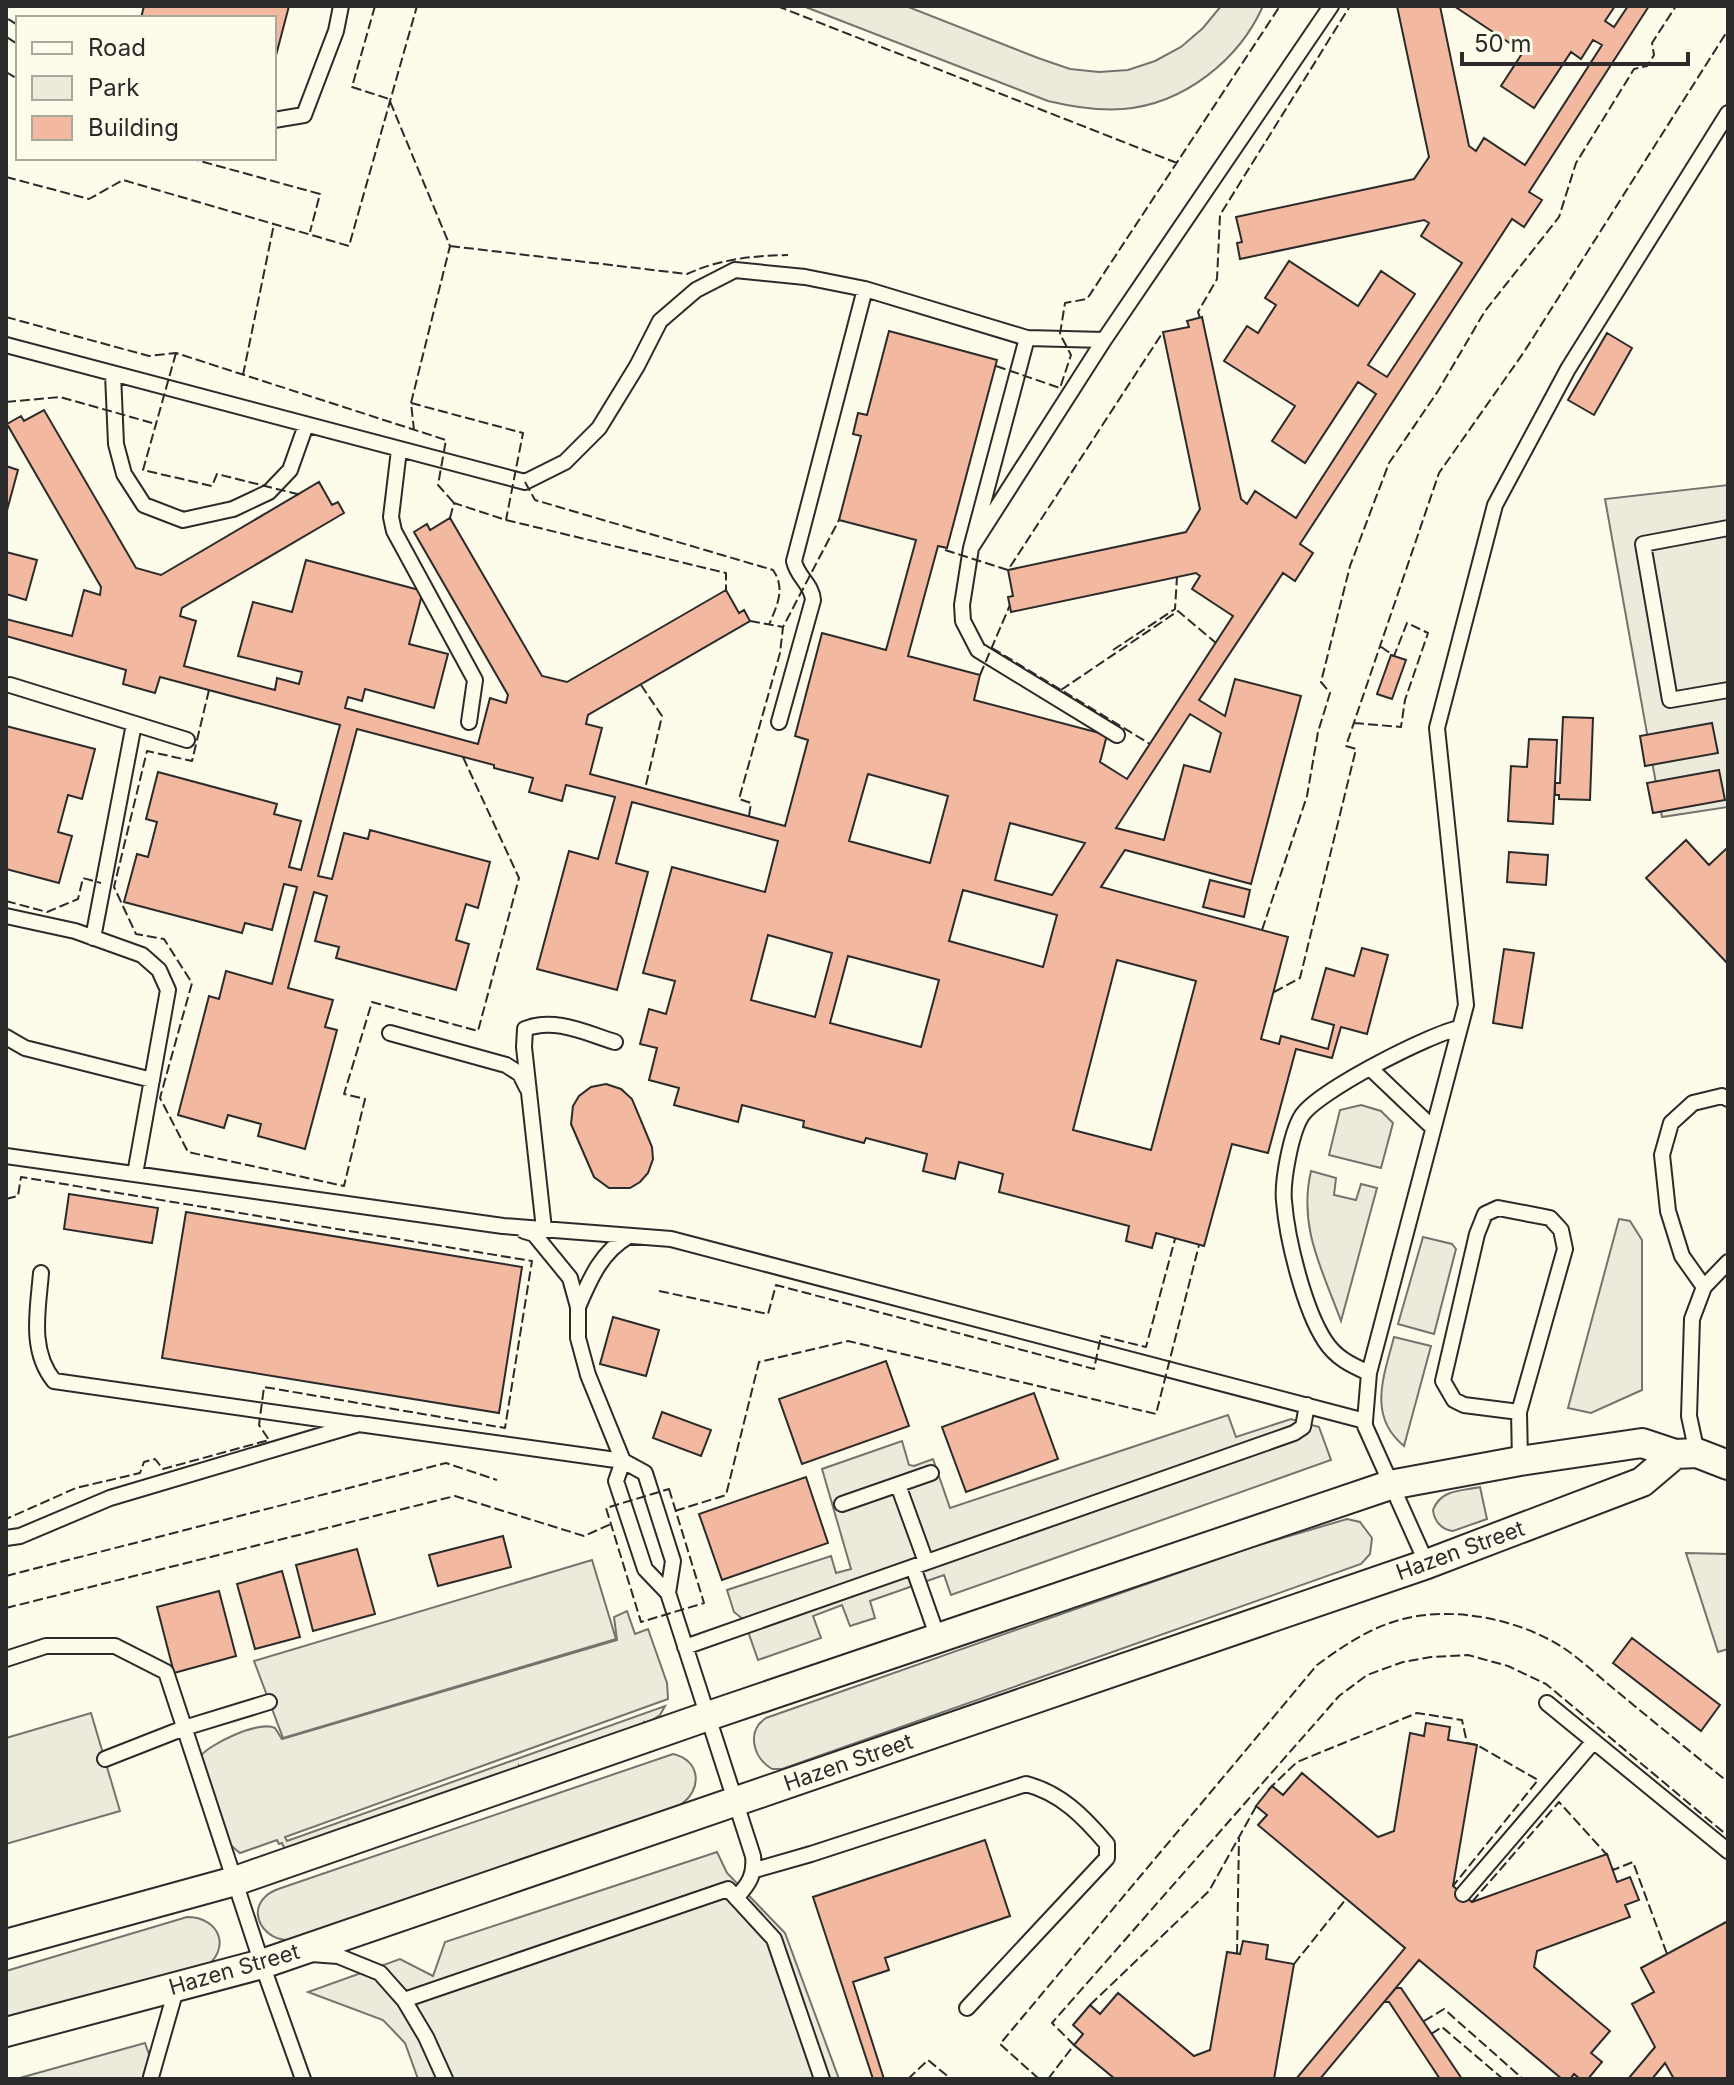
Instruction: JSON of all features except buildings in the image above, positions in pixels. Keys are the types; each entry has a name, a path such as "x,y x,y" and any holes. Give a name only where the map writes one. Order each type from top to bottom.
{"street":[{"path":"6,1944 235,1881 707,1716 1390,1485 1642,1443 1728,1465"},
{"name":"Hazen Street","path":"6,2032 262,1964 1427,1564 1642,1482 1686,1454"}],"lane":[{"path":"276,120 304,115 336,31 341,6"},
{"path":"971,548 1104,340 1331,6"},
{"path":"1427,1564 1390,1485 1365,1421 1369,1373 1466,1005 1437,728 1495,505 1568,369 1728,113"},
{"path":"6,345 525,482 565,462 599,428 660,321 696,290 735,270 805,277 865,289 1027,338 1104,340"},
{"path":"779,722 813,600 812,590 796,573 794,561 865,289"},
{"path":"1027,338 971,548 962,605 963,621 978,650 1117,735"},
{"path":"113,374 116,444 124,474 144,505 183,520 233,509 269,492 290,470 306,425"},
{"path":"399,450 391,517 394,531 475,680 469,722"},
{"path":"1728,528 1643,544 1670,700 1728,690"},
{"path":"10,685 187,740"},
{"path":"93,938 134,724"},
{"path":"6,916 93,938 142,955 159,970 168,990 135,1174"},
{"path":"544,1229 524,1047 525,1029 540,1023 554,1024 615,1042"},
{"path":"1369,1373 1344,1362 1325,1342 1311,1314 1289,1238 1283,1197 1290,1153 1301,1116 1318,1098 1417,1042 1460,1028"},
{"path":"390,1033 506,1065 520,1074 529,1091"},
{"path":"6,1037 25,1048 152,1080"},
{"path":"1371,1069 1433,1128"},
{"path":"1704,1287 1682,1256 1668,1211 1662,1155 1671,1123 1693,1103 1722,1096 1728,1099"},
{"path":"6,1156 503,1226 680,1241 1365,1421"},
{"path":"1519,1412 1464,1405 1454,1400 1443,1381 1477,1234 1485,1214 1498,1208 1550,1218 1561,1230 1565,1249 1519,1412 1520,1461"},
{"path":"503,1226 534,1234 570,1278 578,1307 578,1338 588,1375 623,1461 616,1481 645,1569 668,1593 753,1856 755,1870 749,1884 736,1898"},
{"path":"578,1307 592,1274 613,1245 629,1236"},
{"path":"1686,1454 1692,1319 1704,1287 1728,1262"},
{"path":"41,1273 37,1346 43,1367 54,1381 623,1461 645,1473 673,1561 668,1593"},
{"path":"685,1647 1294,1433 1303,1427 1307,1405"},
{"path":"6,1538 20,1536 110,1498 359,1424"},
{"path":"842,1504 931,1473"},
{"path":"898,1485 938,1638"},
{"path":"6,1659 46,1646 115,1646 166,1672 303,2079"},
{"path":"105,1759 184,1728 269,1702"},
{"path":"1547,1703 1728,1851"},
{"path":"1463,1894 1594,1741"},
{"path":"755,1870 1026,1784 1047,1789 1082,1816 1107,1844 1107,1858 967,2008"},
{"path":"404,2000 728,1889 774,1939 822,2079"},
{"path":"295,1952 338,1956 380,1973 404,2000 426,2037 445,2079"},
{"path":"151,2077 177,1986"}],"green space":[{"path":"803,6 906,6 1070,69 1099,72 1128,70 1155,61 1181,47 1203,28 1221,6 1263,6 1240,44 1207,76 1167,98 1146,105 1113,109 1085,108 1048,101"},
{"path":"1361,1105 1381,1111 1393,1123 1381,1168 1329,1155 1340,1110"},
{"path":"1311,1171 1336,1178 1334,1195 1356,1200 1361,1184 1377,1188 1341,1321 1310,1229 1308,1191"},
{"path":"1619,1219 1630,1221 1642,1240 1642,1390 1591,1413 1568,1408"},
{"path":"1423,1237 1452,1244 1456,1249 1434,1334 1398,1324"},
{"path":"1394,1337 1431,1346 1404,1446 1385,1422 1382,1409 1383,1381"},
{"path":"1480,1487 1487,1519 1453,1531 1439,1524 1433,1510 1441,1498 1452,1492"},
{"path":"1347,1519 1360,1522 1372,1538 1370,1554 1361,1564 782,1769 772,1769 756,1751 756,1730 766,1718 1249,1548"},
{"path":"627,1611 635,1634 648,1629 667,1683 668,1699 285,1837 287,1841 665,1706 660,1715 646,1724 644,1722 643,1725 521,1769 519,1766 519,1769 352,1827 349,1825 349,1828 285,1850 277,1840 240,1853 228,1843 199,1758 213,1746 258,1727 275,1728 282,1739 617,1640 614,1617"},
{"path":"673,1754 689,1762 696,1776 693,1792 680,1805 289,1940 273,1936 258,1918 260,1903 277,1889"},
{"path":"187,1917 208,1922 218,1935 218,1952 204,1968 6,2025 6,1971"}],"shaded area":[{"path":"1728,485 1728,807 1662,817 1605,499"},
{"path":"1228,1415 1236,1437 1291,1419 1319,1427 1331,1460 951,1595 944,1575 870,1601 875,1618 850,1626 842,1605 813,1616 821,1638 758,1660 744,1620 734,1612 727,1590 831,1556 836,1573 851,1569 822,1469 902,1441 909,1465 933,1459 950,1508"},
{"path":"1686,1553 1728,1554 1728,1649 1718,1652"},
{"path":"592,1560 616,1639 283,1738 254,1661"},
{"path":"91,1713 120,1811 6,1844 6,1738"},
{"path":"717,1852 727,1873 785,1933 839,2079 418,2079 405,2043 383,2020 308,1992 400,1959 433,1976 445,1942"},
{"path":"145,2043 158,2079 16,2079"}],"fence":[{"path":"375,6 352,87 389,99 450,246 411,403 414,430"},
{"path":"6,177 89,199 123,180 349,246 417,6"},
{"path":"777,6 1177,163"},
{"path":"996,366 1060,388 1071,355 1060,334 1065,303 1087,299 1280,6"},
{"path":"1200,318 1198,312 1217,279 1220,215 1350,6"},
{"path":"1262,930 1307,796 1318,732 1330,693 1321,682 1350,566 1389,463 1438,391 1485,311 1559,217 1576,163 1634,69 1647,66 1654,55 1652,43 1676,6"},
{"path":"1274,992 1300,978 1356,749 1346,746 1439,473 1524,352 1728,30"},
{"path":"6,72 16,78"},
{"path":"196,160 320,194 310,232"},
{"path":"243,375 274,224"},
{"path":"450,246 687,274 736,259 788,255"},
{"path":"6,317 149,356 176,353 446,440 438,485 454,503"},
{"path":"945,550 1008,570 1163,332"},
{"path":"176,353 143,470 212,486 217,474 301,495"},
{"path":"6,402 60,397 156,424"},
{"path":"411,403 523,433 506,520"},
{"path":"525,482 535,500 773,570 780,590 769,625"},
{"path":"450,518 454,503 506,520 726,573 726,590"},
{"path":"749,816 751,803 739,799 780,653 783,627 839,520"},
{"path":"1113,650 1175,609 1177,577"},
{"path":"980,675 1010,605"},
{"path":"1061,690 1178,611 1216,643"},
{"path":"750,621 783,627"},
{"path":"1354,723 1401,727 1405,700 1428,633 1407,623 1394,656 1380,646"},
{"path":"992,648 1150,744"},
{"path":"641,685 662,716 645,789"},
{"path":"209,690 192,761 147,751 114,887 136,934 164,939 192,983 160,1098 188,1152 344,1186 365,1099 344,1094 372,1002 478,1031 519,878 463,757"},
{"path":"6,901 47,912 78,899 83,878 101,883"},
{"path":"6,1199 18,1196 21,1177 532,1261 505,1428 264,1387 259,1425 269,1440 163,1469 155,1459 144,1462 140,1473 76,1488 6,1519"},
{"path":"659,1291 768,1314 776,1285 1094,1369 1101,1336 1146,1347 1175,1239"},
{"path":"675,1511 726,1495 759,1362 848,1341 1156,1414 1199,1245"},
{"path":"6,1576 446,1463 497,1480"},
{"path":"669,1489 704,1603 641,1622 606,1508 669,1489"},
{"path":"6,1608 455,1496 584,1536 611,1524"},
{"path":"1039,2079 1000,2044 1317,1665 1347,1644 1380,1627 1422,1615 1464,1615 1506,1622 1545,1637 1577,1658 1728,1782"},
{"path":"1048,2079 1074,2045 1052,2023 1339,1696 1367,1675 1403,1662 1468,1655 1508,1666 1546,1684 1728,1836"},
{"path":"1268,1790 1297,1762 1417,1713 1462,1720 1467,1743 1477,1745 1538,1780 1453,1886"},
{"path":"1472,1902 1559,1802 1608,1856"},
{"path":"1090,2005 1209,1891 1258,1803"},
{"path":"1237,1954 1239,1838"},
{"path":"1612,1867 1613,1870 1633,1862 1667,1954"},
{"path":"1294,1964 1346,1899"},
{"path":"1424,2021 1444,2009 1523,2079"},
{"path":"1431,2034 1442,2027 1503,2079"},
{"path":"908,2079 928,2060 951,2079"},
{"path":"312,2079 342,2079"}]}
